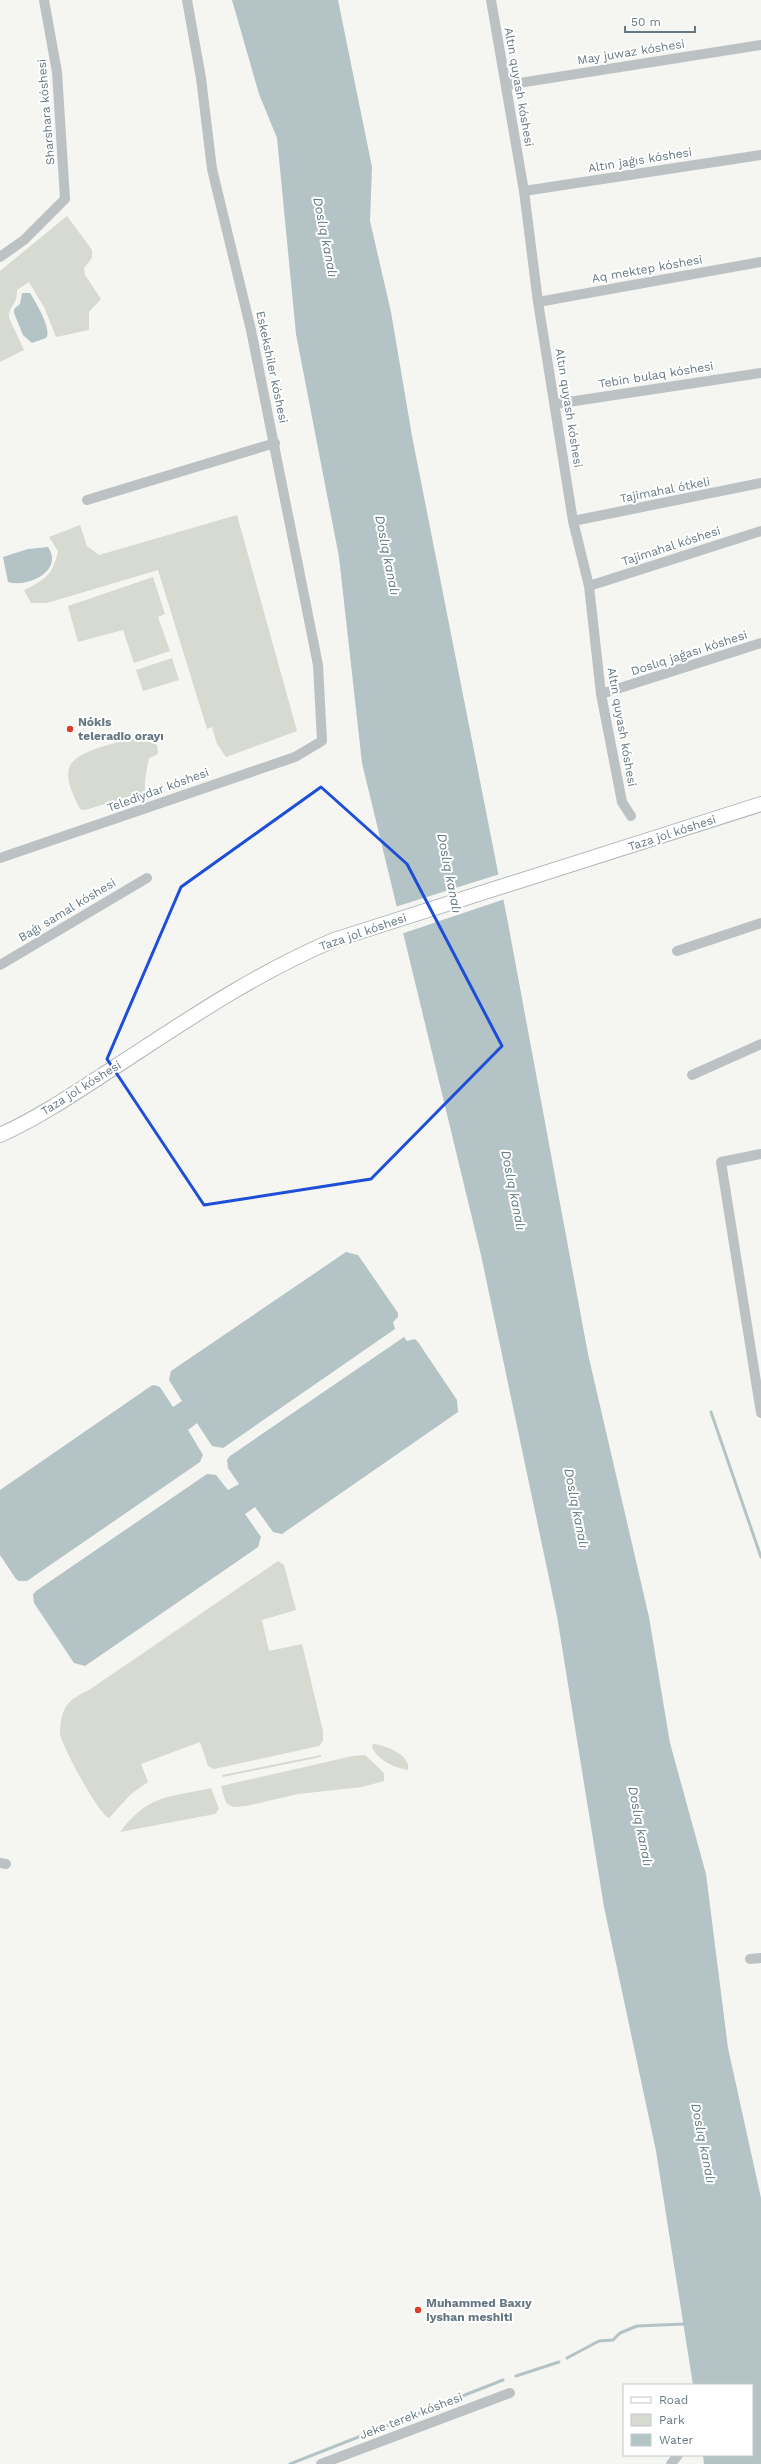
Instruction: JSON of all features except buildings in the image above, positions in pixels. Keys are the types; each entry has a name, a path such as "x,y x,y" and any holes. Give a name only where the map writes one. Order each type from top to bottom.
{"main road":[{"name":"Taza jol kóshesi","path":"0,1135 21,1126 90,1084 260,974 334,940 761,804"}],"street":[{"name":"Sharshara kóshesi","path":"0,257 24,240 65,199 57,72 44,0"},
{"name":"Eskekshiler kóshesi","path":"187,0 201,78 212,169 252,330 318,665 322,742"},
{"name":"Altın quyash kóshesi","path":"491,0 524,191 538,302 574,521 589,586 601,694 622,802 631,816"},
{"name":"May juwaz kóshesi","path":"506,85 761,45"},
{"name":"Altın jaǵıs kóshesi","path":"524,191 761,156"},
{"name":"Aq mektep kóshesi","path":"538,302 761,262"},
{"name":"Tebin bulaq kóshesi","path":"555,404 761,373"},
{"path":"87,500 274,443"},
{"name":"Tajimahal ótkeli","path":"574,521 761,483"},
{"name":"Tajimahal kóshesi","path":"589,586 761,531"},
{"name":"Doslıq jaǵası kóshesi","path":"601,694 761,643"},
{"name":"Telediydar kóshesi","path":"0,858 295,757 322,742"},
{"name":"Baǵı samal kóshesi","path":"0,965 147,878"},
{"path":"677,951 761,923"},
{"path":"692,1075 761,1044"},
{"path":"761,1154 721,1162 761,1413"},
{"path":"750,1959 761,1958"},
{"name":"Jeke terek kóshesi","path":"321,2464 510,2393"},
{"path":"671,2464 677,2456"}],"highlighted area":[{"path":"321,787 407,864 502,1046 371,1179 204,1205 107,1059 181,887"}],"green space":[{"path":"67,216 92,250 92,258 84,268 85,275 101,299 89,312 89,330 56,337 45,309 29,282 17,290 16,300 9,313 9,318 24,350 0,362 0,271"},
{"path":"237,515 297,731 226,757 217,744 212,727 207,729 158,570 47,603 31,603 24,590 43,580 54,566 58,551 49,537 80,525 87,546 99,555"},
{"path":"153,577 165,614 158,617 170,651 134,663 123,630 78,642 68,606"},
{"path":"172,658 179,680 143,691 136,670"},
{"path":"138,737 157,745 158,754 149,758 145,779 145,792 85,810 80,809 69,784 68,778 69,768 73,762 80,756 99,748"},
{"path":"278,1561 284,1565 296,1610 262,1620 269,1651 302,1644 323,1731 323,1741 319,1746 214,1769 208,1766 200,1742 141,1764 148,1782 131,1794 109,1818 97,1805 89,1792 66,1750 60,1733 62,1717 70,1701 89,1690"},
{"path":"373,1744 384,1746 402,1755 408,1765 408,1770 387,1763 374,1752 372,1747"},
{"path":"321,1755 321,1757 223,1777 222,1775"},
{"path":"365,1755 384,1773 384,1781 362,1787 298,1794 246,1806 233,1807 226,1803 221,1786 353,1756"},
{"path":"211,1788 219,1809 215,1814 120,1832 140,1810 150,1804 171,1796"}],"water":[{"name":"Doslıq kanalı","path":"232,0 338,0 372,167 370,221 391,312 412,436 508,923 588,1354 649,1617 670,1743 706,1874 728,2048 761,2198 761,2464 704,2464 703,2456 753,2456 753,2384 693,2384 656,2151 604,1907 557,1616 481,1255 362,763 339,557 296,334 277,138 259,94"},
{"path":"22,293 30,293 39,309 47,329 48,334 46,338 32,343 23,335 14,313 14,309 20,304"},
{"path":"48,547 52,555 48,570 34,580 16,583 8,582 3,557 28,549"},
{"path":"346,1252 358,1255 398,1313 398,1317 393,1322 395,1329 223,1448 212,1446 197,1423 188,1430 203,1455 200,1462 27,1581 19,1581 16,1579 0,1555 0,1490 151,1386 154,1385 160,1387 173,1407 182,1401 169,1380 171,1371"},
{"path":"404,1337 407,1341 415,1339 418,1342 457,1400 458,1412 282,1534 273,1532 255,1507 245,1514 261,1537 258,1547 85,1666 74,1663 34,1603 33,1594 36,1591 207,1474 216,1475 228,1490 239,1484 228,1468 227,1460 230,1456"}],"pier":[{"path":"500,874 505,899 401,934 395,907"}],"waterway":[{"path":"711,1412 761,1557"},
{"path":"567,2358 599,2341 613,2340 620,2333 637,2326 684,2324"},
{"path":"516,2376 559,2362"},
{"path":"290,2464 503,2380"}],"place":[{"name":"Nókis teleradio orayı","path":"70,729"},
{"name":"Muhammed Baxıy Iyshan meshiti","path":"418,2310"}]}
